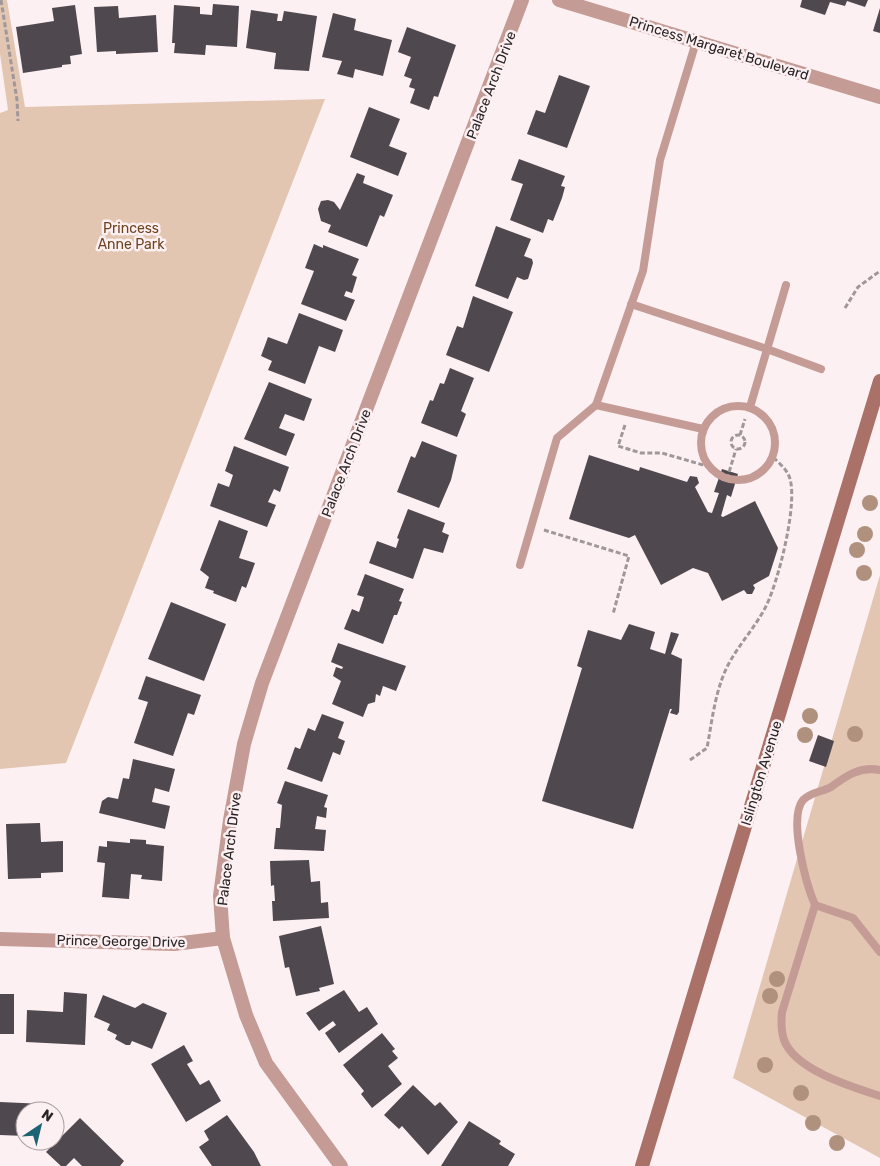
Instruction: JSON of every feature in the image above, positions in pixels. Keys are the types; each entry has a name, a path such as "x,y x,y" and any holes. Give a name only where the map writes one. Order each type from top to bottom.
{"main road":[{"name":"Islington Avenue","path":"642,1166 880,381"}],"street":[{"name":"Palace Arch Drive","path":"223,938 220,896 230,820 244,744 262,683 522,0"},
{"name":"Princess Margaret Boulevard","path":"559,0 880,96"},
{"name":"Prince George Drive","path":"0,940 174,944 223,938"},
{"path":"223,938 246,1015 266,1063 339,1165"}],"lane":[{"path":"520,565 557,438 596,405 643,270 660,160 696,42"},
{"path":"750,407 786,285"},
{"path":"631,304 767,349 821,370"},
{"path":"596,405 703,429"},
{"path":"738,405 750,407 760,412 769,420 776,442 773,457 761,473 751,478 739,481 727,479 710,467 702,454 701,441 703,429 713,416 727,407 738,405"},
{"path":"879,768 869,768 842,778 830,788 808,796 798,809 797,837 803,873 814,905 782,1012 781,1027 784,1042 797,1058 813,1070 880,1096"},
{"path":"814,905 853,918 880,952"}],"path":[{"path":"1,0 17,100 18,121"},
{"path":"845,308 858,287 880,271"},
{"path":"630,412 618,446 641,453 662,453 710,467"},
{"path":"727,479 736,449 745,443 740,435 736,435 731,439 730,444 736,449"},
{"path":"690,760 707,748 719,686 728,666 766,608 788,534 792,488 789,474 773,457"},
{"path":"532,526 629,556 613,614"}],"green space":[{"name":"Princess Anne Park","path":"0,0 7,0 25,107 325,99 66,763 0,769 0,113 8,110 0,54"},
{"path":"880,575 880,1158 733,1078"}],"building":[{"path":"802,0 868,0 865,7 847,1 845,6 830,2 825,15 800,7"},
{"path":"213,4 239,6 237,47 206,45 205,55 174,53 175,43 172,43 174,5 200,7 200,14 212,15"},
{"path":"75,5 82,54 70,56 71,64 62,65 62,67 23,73 16,27 54,21 52,8"},
{"path":"118,6 119,18 156,15 158,52 116,54 116,51 97,52 94,7"},
{"path":"880,8 880,33 873,31"},
{"path":"251,10 278,14 277,21 282,21 284,11 317,16 309,71 274,69 276,53 246,48"},
{"path":"333,13 356,19 354,30 392,40 383,76 355,69 353,78 337,74 342,61 322,57"},
{"path":"407,27 456,45 438,97 434,96 429,110 410,103 415,89 409,87 412,79 404,76 411,57 398,52"},
{"path":"559,75 590,86 567,148 527,134 536,110 545,113"},
{"path":"369,107 400,119 389,146 407,153 398,176 350,157"},
{"path":"519,159 565,176 561,186 565,187 562,198 553,221 548,219 543,233 510,220 523,184 511,180"},
{"path":"357,173 365,176 363,183 393,195 384,217 380,215 367,247 328,232 331,225 321,221 318,209 321,201 328,200 334,202 340,210"},
{"path":"496,226 531,239 524,256 532,259 533,263 528,279 524,280 517,277 508,299 475,286"},
{"path":"314,244 323,248 323,245 359,259 352,275 357,277 352,293 346,291 344,296 355,300 346,321 301,304 314,271 305,268"},
{"path":"473,296 513,312 489,372 446,355 457,326 463,328"},
{"path":"299,313 343,330 335,352 319,346 305,384 268,370 272,361 261,356 268,337 287,344"},
{"path":"450,368 474,378 461,411 466,414 457,437 421,423 430,400 433,401 440,383 444,384"},
{"path":"269,382 312,399 304,421 285,414 279,428 295,434 286,456 244,439"},
{"path":"422,441 457,455 451,480 439,508 397,492 411,456 415,458"},
{"path":"234,446 289,467 280,492 274,489 268,502 276,505 267,527 210,506 218,483 229,487 233,475 225,471"},
{"path":"589,455 639,471 640,467 687,482 690,476 697,477 699,483 695,487 708,512 712,513 719,493 714,492 722,469 738,474 731,497 727,495 721,516 723,517 755,501 778,548 769,576 753,585 755,588 752,594 747,594 744,590 722,601 708,573 693,568 661,585 635,535 629,538 569,519"},
{"path":"408,509 445,523 442,532 449,535 443,553 424,548 413,579 369,563 377,541 396,548 399,539 397,538"},
{"path":"219,520 248,531 239,558 255,563 246,588 242,586 236,602 205,588 209,577 200,570"},
{"path":"365,574 404,589 399,601 402,602 397,615 394,615 383,644 344,629 352,609 359,612 364,597 357,595"},
{"path":"171,602 226,624 204,681 148,659"},
{"path":"629,624 655,632 650,649 665,654 671,632 679,634 671,654 682,659 679,712 677,715 670,713 672,709 670,709 633,829 542,801 582,668 577,666 588,630 621,640"},
{"path":"338,643 406,666 396,691 383,686 380,696 376,694 375,702 368,704 363,717 332,704 341,681 333,676 336,667 342,669 343,667 331,662"},
{"path":"146,676 201,695 194,715 188,713 173,756 134,743 148,702 138,699"},
{"path":"322,714 344,722 338,738 345,741 340,755 333,752 322,782 287,769 295,747 300,749 308,728 315,731"},
{"path":"818,735 834,741 826,767 809,761"},
{"path":"133,759 175,769 169,792 155,788 152,802 170,806 165,829 99,813 102,801 108,797 118,799 123,778 129,779"},
{"path":"285,781 328,795 324,807 327,808 326,818 317,816 315,829 326,830 324,851 274,849 276,828 280,828 282,805 277,803"},
{"path":"40,823 41,842 63,841 63,872 41,873 41,878 8,879 6,824"},
{"path":"130,839 146,840 146,844 164,846 162,881 141,879 142,875 131,874 129,899 102,897 105,863 97,862 99,846 107,847 107,841 130,843"},
{"path":"309,860 311,882 320,881 321,903 328,902 329,918 273,921 272,901 275,901 274,885 271,886 270,861"},
{"path":"321,926 334,984 319,988 320,991 296,996 289,967 285,968 279,936"},
{"path":"344,990 359,1012 367,1007 378,1024 339,1053 325,1033 336,1025 333,1021 319,1031 306,1013"},
{"path":"64,992 87,994 85,1045 26,1042 27,1010 63,1012"},
{"path":"0,994 14,994 14,1034 0,1034"},
{"path":"103,995 135,1008 143,1003 167,1013 152,1049 132,1041 130,1045 126,1045 115,1039 117,1035 107,1030 110,1024 94,1017"},
{"path":"382,1033 395,1049 392,1051 398,1058 388,1066 402,1084 372,1108 361,1094 364,1091 343,1065"},
{"path":"184,1045 193,1061 187,1064 200,1085 209,1080 221,1101 186,1122 151,1064"},
{"path":"413,1085 435,1106 440,1102 458,1122 428,1155 402,1126 399,1129 384,1115"},
{"path":"0,1102 15,1103 15,1136 0,1135"},
{"path":"227,1115 254,1152 261,1166 212,1166 199,1147 209,1140 204,1131"},
{"path":"80,1118 124,1161 120,1166 82,1166 74,1158 66,1166 61,1166 46,1152 65,1151 65,1133"},
{"path":"469,1121 501,1141 499,1144 515,1154 508,1166 441,1166"}]}
